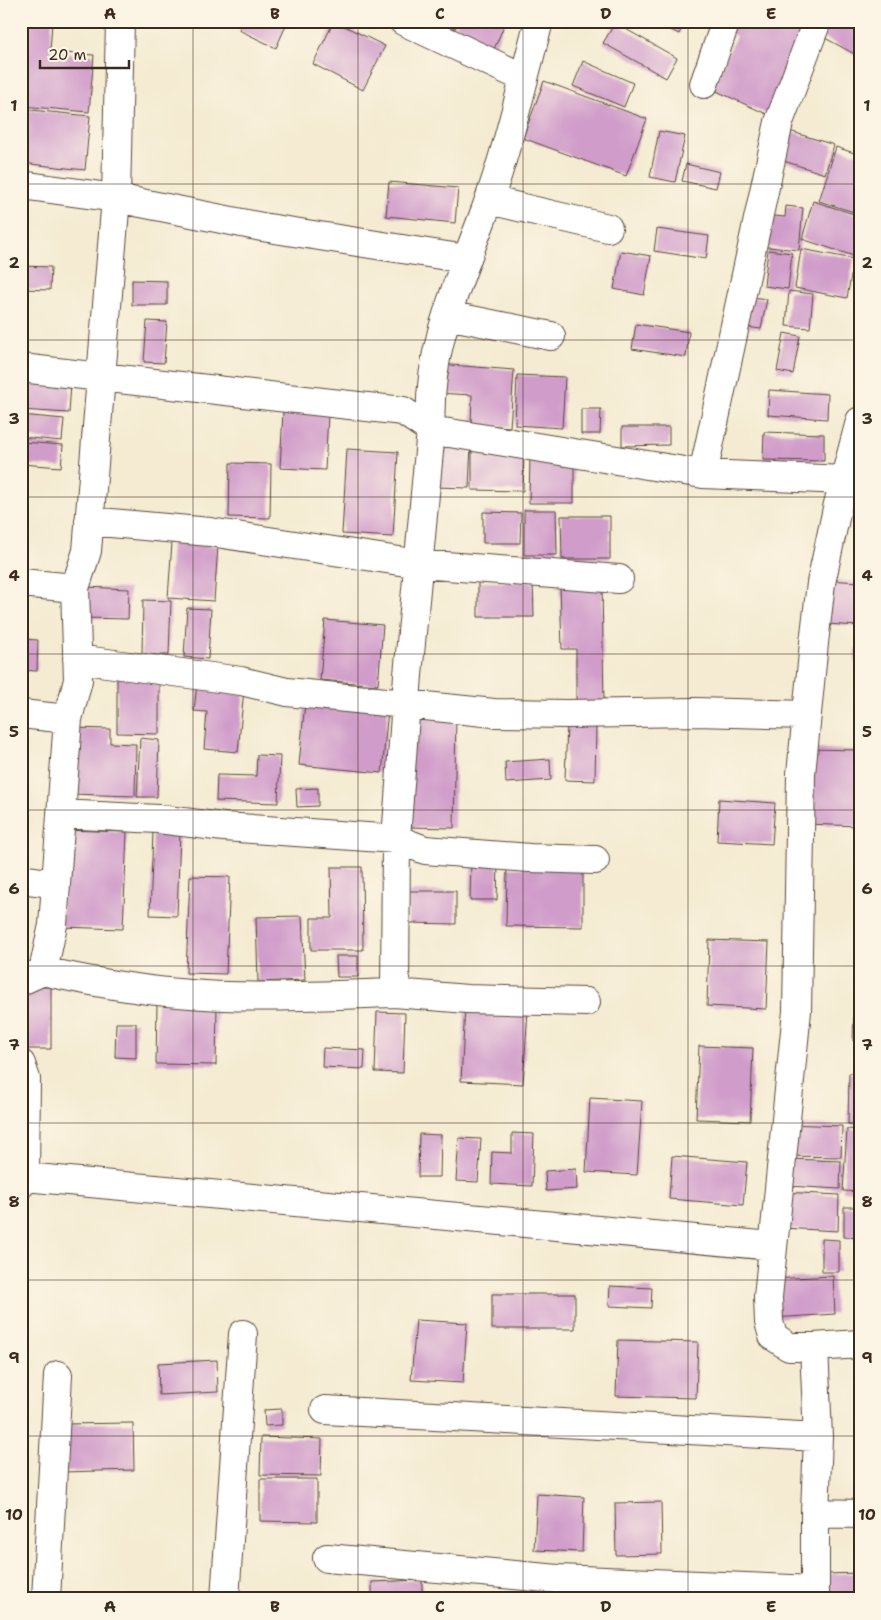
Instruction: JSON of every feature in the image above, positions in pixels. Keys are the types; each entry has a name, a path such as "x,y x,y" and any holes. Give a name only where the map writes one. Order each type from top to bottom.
{"street":[{"path":"120,21 116,198 87,551 75,588 78,680 68,719 53,925 32,976 179,993 263,996 394,993 468,999 586,1002"},
{"path":"403,21 524,78"},
{"path":"394,993 396,840 406,703 431,430 429,399 432,374 447,315 488,200 539,21"},
{"path":"704,84 726,21"},
{"path":"703,474 779,122 818,21"},
{"path":"21,185 116,198 262,227 466,259"},
{"path":"488,200 608,228"},
{"path":"447,315 550,336"},
{"path":"21,368 403,411 431,430 848,497"},
{"path":"860,421 848,497 821,583 807,715 801,774 797,1011 768,1297 769,1322 773,1336 789,1347 860,1344"},
{"path":"89,522 210,532 419,564 619,579"},
{"path":"21,583 75,588"},
{"path":"77,659 241,681 287,692 494,713 696,712 807,715"},
{"path":"21,714 68,719"},
{"path":"61,814 158,819 224,827 396,840 425,850 530,858 596,860"},
{"path":"21,879 56,884"},
{"path":"21,1064 26,1079 23,1180 772,1246"},
{"path":"225,1599 243,1334"},
{"path":"327,1558 558,1579 815,1595 815,1513 818,1437 814,1347"},
{"path":"46,1599 58,1375"},
{"path":"325,1410 818,1437"},
{"path":"815,1513 860,1514"}],"building":[{"path":"21,21 52,22 50,52 94,55 89,112 21,106"},
{"path":"243,21 288,21 276,48 239,30"},
{"path":"334,21 385,46 363,90 313,64"},
{"path":"418,21 456,21 449,37"},
{"path":"458,21 506,21 491,56 451,38"},
{"path":"653,21 685,21 679,34"},
{"path":"728,21 799,21 811,27 771,116 712,89 736,36 724,30"},
{"path":"819,21 860,21 860,57 814,32"},
{"path":"615,23 677,58 666,78 603,43"},
{"path":"583,61 633,83 624,107 573,86"},
{"path":"544,81 647,119 626,176 523,138"},
{"path":"21,109 90,116 85,170 21,163"},
{"path":"783,129 834,145 825,174 774,158"},
{"path":"659,131 685,136 675,182 650,177"},
{"path":"836,147 860,155 860,214 819,201"},
{"path":"686,164 720,172 716,188 682,181"},
{"path":"389,182 458,188 455,223 386,216"},
{"path":"813,201 860,216 860,258 802,239"},
{"path":"786,206 803,208 799,250 758,246 761,215 785,217"},
{"path":"657,229 709,236 706,259 654,251"},
{"path":"801,249 854,259 847,298 795,288"},
{"path":"768,250 792,253 788,289 764,286"},
{"path":"621,251 651,256 644,295 614,289"},
{"path":"21,266 51,267 50,290 21,289"},
{"path":"132,280 167,281 167,305 132,305"},
{"path":"789,291 813,294 810,328 786,326"},
{"path":"744,296 767,299 761,329 739,326"},
{"path":"147,321 167,322 164,363 144,362"},
{"path":"636,324 689,332 686,357 632,349"},
{"path":"784,333 800,336 793,374 777,371"},
{"path":"438,364 514,370 510,427 471,424 472,395 437,393"},
{"path":"517,375 565,377 562,428 515,425"},
{"path":"21,379 71,382 69,413 21,410"},
{"path":"769,390 828,394 827,419 768,415"},
{"path":"581,409 601,409 600,434 581,434"},
{"path":"283,412 328,414 325,470 280,468"},
{"path":"21,415 64,419 62,441 21,437"},
{"path":"622,427 669,427 669,445 622,446"},
{"path":"764,432 824,434 824,461 763,460"},
{"path":"21,442 63,445 61,467 21,464"},
{"path":"435,442 471,443 469,488 433,487"},
{"path":"472,448 524,449 523,491 472,490"},
{"path":"347,449 398,452 393,537 342,534"},
{"path":"530,457 574,457 574,503 529,503"},
{"path":"230,463 271,464 270,518 229,517"},
{"path":"524,510 556,510 557,555 524,555"},
{"path":"483,512 521,513 520,543 483,543"},
{"path":"561,516 610,516 610,559 562,559"},
{"path":"172,542 218,546 214,601 168,598"},
{"path":"827,580 860,582 860,626 825,624"},
{"path":"478,582 533,582 534,617 478,617"},
{"path":"602,585 604,705 576,706 576,649 562,649 560,586"},
{"path":"85,587 129,589 128,619 84,618"},
{"path":"143,600 171,601 169,655 142,655"},
{"path":"187,608 211,609 208,659 184,657"},
{"path":"325,620 383,625 378,685 320,680"},
{"path":"21,639 38,640 37,671 21,670"},
{"path":"855,649 860,649 860,667 856,667"},
{"path":"117,674 159,674 159,734 117,733"},
{"path":"197,684 244,689 238,752 204,749 207,712 194,711"},
{"path":"305,702 388,709 382,773 299,765"},
{"path":"409,715 456,716 454,828 407,827"},
{"path":"567,724 596,725 595,781 565,780"},
{"path":"71,728 110,729 110,743 136,744 135,796 69,794"},
{"path":"140,738 159,740 157,797 137,797"},
{"path":"807,749 860,750 860,826 805,824"},
{"path":"257,755 280,756 278,803 216,801 217,775 256,776"},
{"path":"550,759 551,780 506,783 505,762"},
{"path":"318,788 318,806 297,807 296,789"},
{"path":"719,799 775,803 772,844 717,841"},
{"path":"65,830 127,832 123,929 61,927"},
{"path":"153,831 180,832 177,916 150,915"},
{"path":"471,863 498,863 497,900 470,900"},
{"path":"331,867 362,867 363,950 311,950 311,918 332,918"},
{"path":"507,868 583,869 583,927 506,926"},
{"path":"190,876 230,877 226,974 186,973"},
{"path":"408,891 456,891 456,924 408,923"},
{"path":"302,916 305,980 258,982 256,917"},
{"path":"709,940 769,942 766,1009 707,1006"},
{"path":"336,956 358,956 358,977 337,977"},
{"path":"856,956 860,956 860,1041 853,1041"},
{"path":"22,987 51,987 51,1049 23,1049"},
{"path":"157,1003 217,1004 216,1065 156,1064"},
{"path":"465,1007 528,1010 523,1084 461,1081"},
{"path":"377,1012 405,1013 403,1073 375,1072"},
{"path":"116,1023 136,1023 136,1058 115,1057"},
{"path":"699,1046 753,1048 750,1121 696,1119"},
{"path":"323,1048 365,1050 364,1069 322,1067"},
{"path":"849,1073 860,1073 860,1124 848,1124"},
{"path":"590,1098 642,1101 637,1175 586,1172"},
{"path":"787,1124 842,1126 841,1157 786,1156"},
{"path":"847,1129 860,1130 860,1192 843,1191"},
{"path":"512,1133 534,1134 532,1186 491,1184 492,1152 512,1153"},
{"path":"419,1134 441,1135 440,1177 418,1177"},
{"path":"459,1138 481,1139 478,1182 456,1181"},
{"path":"672,1156 747,1162 743,1205 669,1199"},
{"path":"790,1159 841,1161 840,1189 788,1186"},
{"path":"576,1169 577,1189 546,1191 545,1171"},
{"path":"782,1192 839,1195 838,1231 781,1228"},
{"path":"844,1207 860,1207 860,1238 844,1237"},
{"path":"822,1239 839,1240 839,1272 822,1272"},
{"path":"833,1276 835,1314 773,1318 771,1279"},
{"path":"610,1286 652,1288 651,1308 609,1306"},
{"path":"492,1294 575,1294 575,1329 492,1329"},
{"path":"416,1320 467,1323 463,1383 411,1380"},
{"path":"618,1340 698,1342 696,1398 616,1396"},
{"path":"217,1360 218,1392 159,1395 158,1363"},
{"path":"282,1409 282,1425 265,1426 264,1410"},
{"path":"133,1423 134,1470 63,1472 62,1424"},
{"path":"261,1437 322,1439 321,1476 260,1475"},
{"path":"260,1479 317,1479 317,1522 260,1521"},
{"path":"537,1494 584,1497 582,1552 534,1550"},
{"path":"661,1502 662,1554 616,1555 615,1503"},
{"path":"860,1573 860,1599 825,1599 825,1574"},
{"path":"422,1580 422,1599 372,1599 372,1582"}]}
